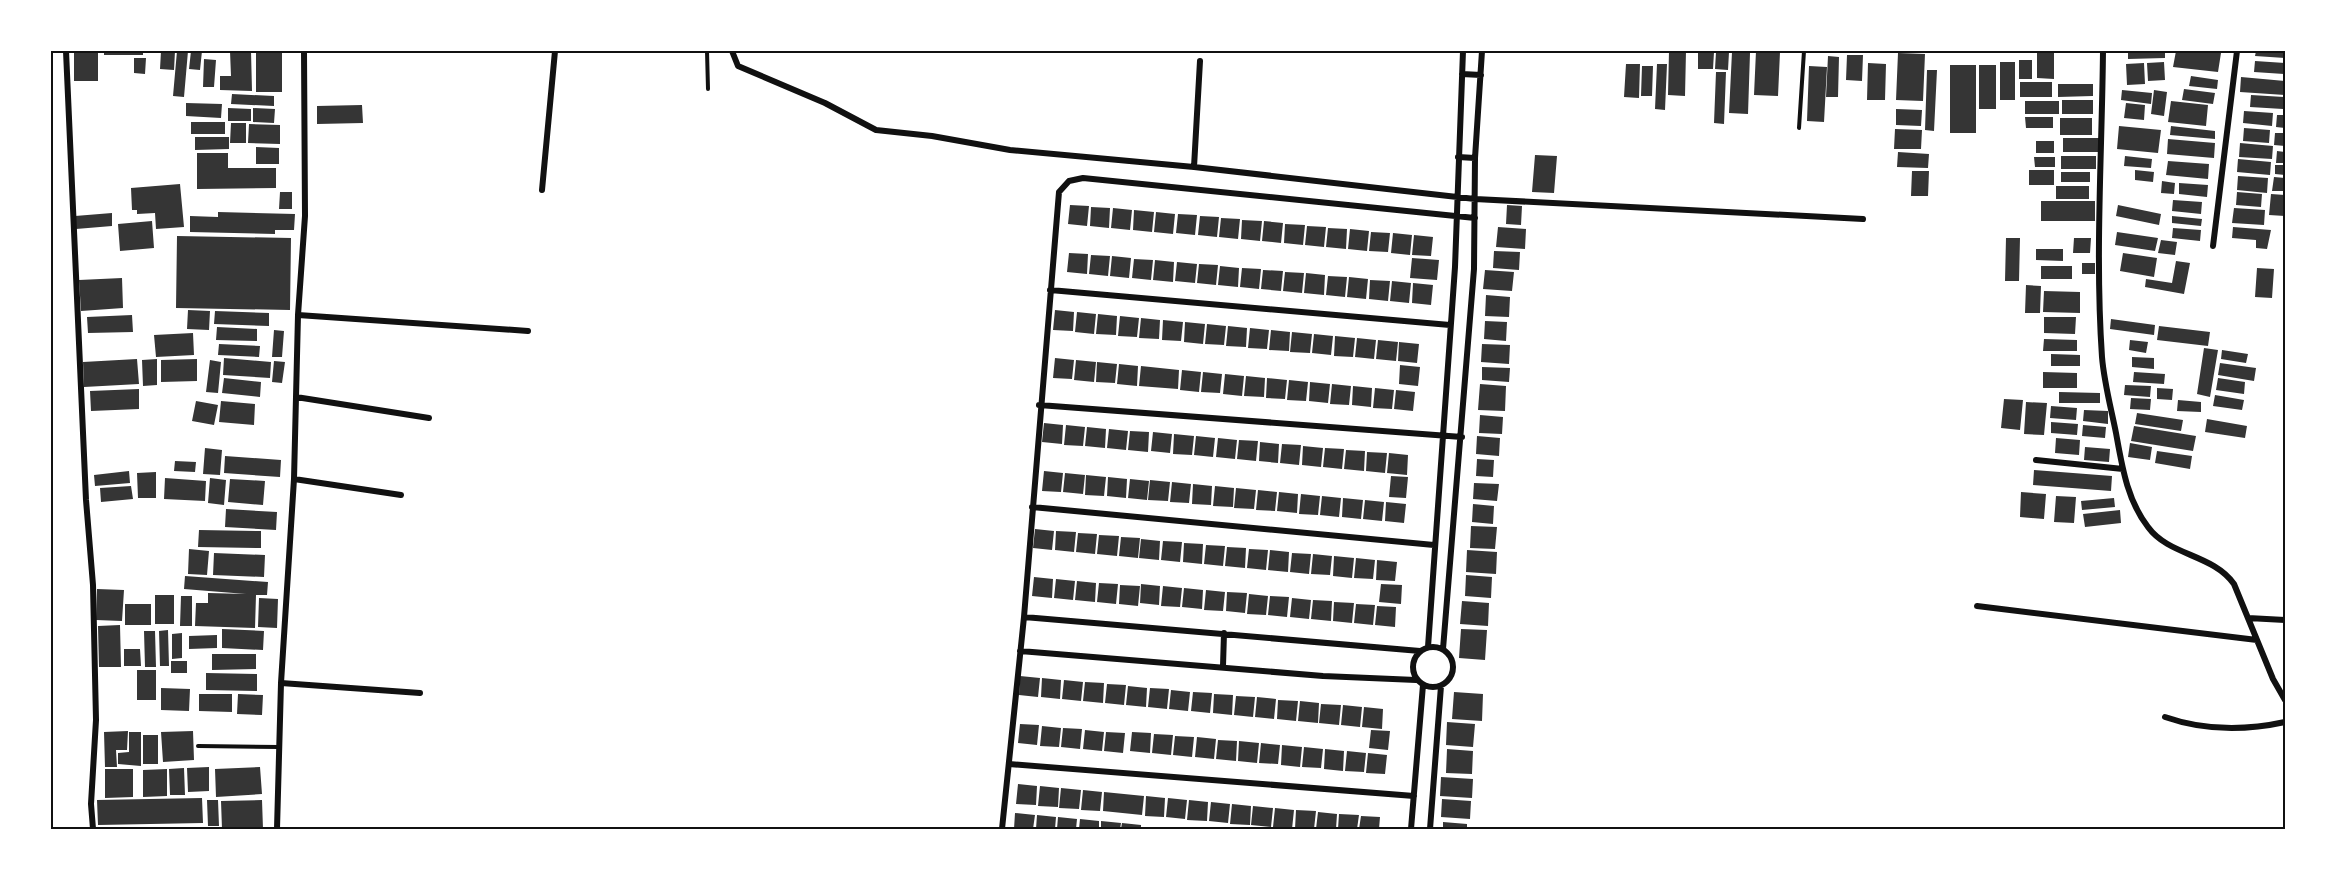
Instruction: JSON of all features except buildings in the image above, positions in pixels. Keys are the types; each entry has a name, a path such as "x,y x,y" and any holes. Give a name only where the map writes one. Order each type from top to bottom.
{"street":[{"path":"66,51 86,500 93,585 96,720 91,804 93,829"},
{"path":"277,829 281,683 294,479 298,315 306,216 304,51"},
{"path":"542,190 555,51"},
{"path":"732,51 738,66 825,104 876,130 932,136 1010,150 1194,167 1475,199 1863,219"},
{"path":"1428,647 1455,267 1455,217 1463,51"},
{"path":"1420,651 1412,665 1416,680 1422,685 1441,686 1448,681 1454,664 1443,649 1462,437 1482,51"},
{"path":"2103,51 2100,307 2102,359 2122,469 2132,502 2149,529 2173,547 2217,566 2227,573 2234,584 2272,679 2285,700"},
{"path":"2213,246 2237,51"},
{"path":"1194,167 1200,61"},
{"path":"1462,74 1481,75"},
{"path":"1458,157 1475,158"},
{"path":"1002,829 1024,617 1039,405 1059,192 1069,181 1083,178 1475,218"},
{"path":"1050,290 1450,325"},
{"path":"298,315 528,331"},
{"path":"296,397 429,418"},
{"path":"1039,405 1462,437"},
{"path":"2036,460 2122,469"},
{"path":"294,479 401,495"},
{"path":"1032,507 1434,546"},
{"path":"1977,606 2257,640"},
{"path":"1024,617 1420,651 1428,647 1443,649"},
{"path":"2248,618 2285,620"},
{"path":"1223,666 1224,633"},
{"path":"1020,651 1323,676 1416,680"},
{"path":"281,683 420,693"},
{"path":"1411,829 1422,685"},
{"path":"1430,829 1441,686"},
{"path":"2165,717 2182,723 2229,729 2253,729 2285,722"},
{"path":"1009,764 1414,796"}],"lane":[{"path":"707,51 708,89"},
{"path":"1799,128 1804,51"},
{"path":"198,746 279,747"}]}
